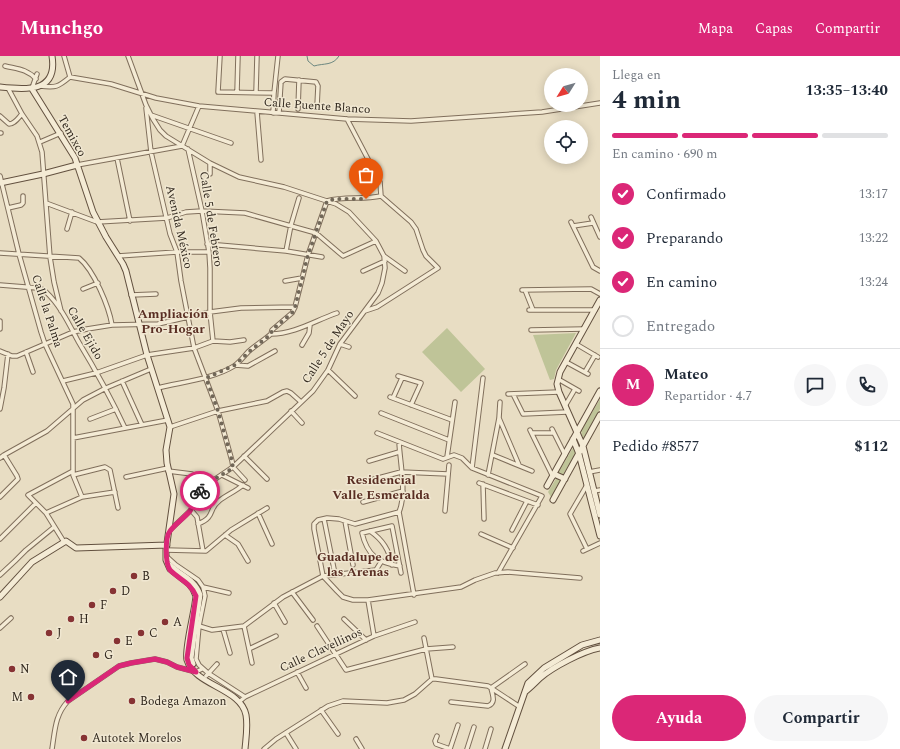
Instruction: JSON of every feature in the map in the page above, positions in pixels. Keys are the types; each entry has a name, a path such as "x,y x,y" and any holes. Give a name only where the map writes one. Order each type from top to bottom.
{"main road":[{"path":"0,87 25,90 40,86 52,75 54,66 52,56"},
{"name":"Temixco","path":"32,89 75,158 97,222 126,272 138,324 170,427"},
{"path":"1,182 44,174 77,165"},
{"path":"600,300 560,372 558,379 559,392 583,446 594,491 600,536"},
{"path":"547,486 600,391"},
{"path":"553,500 600,415"},
{"path":"170,427 166,450 168,469 174,494 166,553 170,569 189,584 196,596 187,658 189,665 242,700"},
{"path":"574,439 587,485 598,513"},
{"path":"554,475 565,479"},
{"path":"0,597 32,562 64,542 69,542 76,548 166,553"},
{"path":"166,553 173,567 192,581 198,589 200,595 192,663 199,671 242,700 249,720 247,749"},
{"path":"505,749 528,683 544,668 592,641 600,640"},
{"path":"525,692 541,677 555,668 581,654 600,648"}],"street":[{"path":"40,86 53,88 59,86 70,77 64,56"},
{"name":"Calle 5 de Mayo","path":"128,56 150,115 160,130 182,146 210,163 239,177 284,187 336,204 349,212 376,241 385,261 382,283 378,294 340,344 328,370 313,390 233,468 202,488 191,510 168,532"},
{"path":"220,56 218,92 274,93"},
{"path":"237,92 238,56"},
{"path":"256,92 257,56"},
{"path":"273,113 278,56"},
{"path":"5,66 24,70 36,79"},
{"path":"32,89 37,74"},
{"name":"Calle Puente Blanco","path":"70,77 111,84 156,98 199,106 347,119 411,121 542,112 600,103"},
{"path":"279,113 281,81 284,79 314,81 317,84 318,106"},
{"path":"298,108 299,80"},
{"path":"8,88 22,114 40,142 44,174 50,257 61,311"},
{"name":"Avenida México","path":"146,105 151,152 170,234 177,252 194,348 218,411 233,468"},
{"path":"77,165 182,146 199,106"},
{"path":"257,112 261,160"},
{"path":"0,116 9,124 12,124 22,114"},
{"path":"150,115 231,143"},
{"path":"347,119 380,182 381,196 411,222 416,229 426,256 438,268 377,307 364,312"},
{"path":"40,142 61,134"},
{"name":"Calle 5 de Febrero","path":"188,149 202,211 209,252 210,312 213,341"},
{"path":"117,158 130,221"},
{"path":"210,163 210,174"},
{"name":"Calle la Palma","path":"0,176 28,288 45,344 74,408 73,473 82,497"},
{"path":"8,208 23,203 23,196"},
{"name":"Calle 5 de Mayo","path":"327,201 335,199 366,199 381,196"},
{"path":"286,251 291,225 299,198"},
{"path":"158,388 206,378 235,365 271,334 272,330 292,313 295,307 308,255 327,201"},
{"path":"46,203 97,222 167,218 186,212 202,211 245,213 316,233 343,256 376,241"},
{"path":"67,229 72,212"},
{"path":"591,217 600,237"},
{"path":"593,222 572,224 593,267 600,271"},
{"path":"207,244 286,251 322,256"},
{"path":"118,256 177,252 209,252"},
{"path":"0,254 79,258 98,283 111,317 112,325"},
{"path":"384,256 405,271"},
{"path":"362,271 385,261"},
{"path":"285,281 302,278"},
{"path":"83,289 98,283"},
{"name":"Calle Ejido","path":"0,285 43,289 47,292 61,311 106,388 125,428"},
{"path":"595,310 531,310 524,290 591,289 600,294"},
{"path":"131,295 156,294"},
{"path":"0,351 17,356 73,332 112,325 158,324 210,312 241,308 295,307"},
{"path":"271,334 278,334 310,325 337,313"},
{"path":"0,321 0,329"},
{"path":"302,345 309,333 310,325"},
{"path":"532,330 584,329"},
{"path":"63,381 96,373 147,355 194,348 213,341 230,342 244,340"},
{"path":"340,344 349,347"},
{"path":"566,362 587,373 596,356 576,344"},
{"path":"235,365 248,366 275,351"},
{"path":"26,352 33,372"},
{"path":"0,409 8,354"},
{"path":"0,458 47,431 83,400 106,388 151,369"},
{"path":"328,370 355,396"},
{"path":"411,405 421,383 400,377 392,398 411,405 452,420"},
{"path":"472,468 483,378"},
{"path":"558,379 577,390 565,406"},
{"path":"122,381 142,425"},
{"path":"170,427 218,411 267,401 287,391 301,402"},
{"path":"508,394 559,392"},
{"path":"513,394 523,414 567,412"},
{"path":"447,457 455,402"},
{"path":"488,475 493,455 500,402"},
{"path":"90,419 116,409"},
{"path":"291,411 302,423"},
{"path":"381,413 450,440"},
{"path":"499,418 520,465"},
{"path":"73,438 168,420"},
{"path":"554,475 531,432 553,431 564,455"},
{"path":"377,433 443,459 454,455 462,458 472,468 542,496 538,506 498,573"},
{"path":"399,442 403,491 399,512 414,594"},
{"path":"369,461 399,452"},
{"path":"0,497 18,479 4,455"},
{"path":"493,455 532,471"},
{"path":"244,456 267,479"},
{"path":"445,511 449,465"},
{"path":"64,542 46,513 28,495 73,473 106,467 110,470 118,508"},
{"path":"233,468 245,480"},
{"path":"126,478 168,469 192,474"},
{"path":"589,472 600,470"},
{"path":"367,481 401,472 448,474"},
{"path":"222,475 248,488"},
{"path":"484,519 481,484 538,506"},
{"path":"198,524 209,518 215,505 219,501 243,485"},
{"path":"587,485 570,514 585,550 600,543"},
{"path":"594,491 600,490"},
{"path":"362,502 403,491"},
{"path":"46,513 82,497 115,492"},
{"path":"512,530 527,501"},
{"path":"0,539 36,504"},
{"path":"166,553 206,551 225,535 267,508"},
{"path":"191,510 197,517 203,551"},
{"path":"399,512 355,524 339,519 318,520 314,524 323,576 343,596 352,600 368,600 414,594 460,587 475,580 498,573 508,572 580,578"},
{"path":"258,513 272,544"},
{"path":"324,519 334,569"},
{"path":"345,521 353,565"},
{"path":"400,566 381,562 372,555 366,546 362,533 392,526 400,566 401,573"},
{"path":"0,574 54,527"},
{"path":"370,531 379,537 386,547 392,565"},
{"path":"481,534 513,548"},
{"path":"225,535 238,544 248,561"},
{"path":"52,749 57,716 62,707 68,701 119,666 155,659 181,668 199,671 199,665 196,659 199,626 205,596 203,587 198,580 176,565 166,553"},
{"path":"199,626 212,630 244,626 292,592 323,576 376,570 381,562"},
{"path":"203,587 229,593"},
{"path":"292,592 313,620"},
{"path":"368,600 374,636"},
{"path":"274,604 285,622"},
{"path":"0,621 2,627 11,618"},
{"path":"344,619 366,640"},
{"name":"Calle Clavellinos","path":"242,700 374,636 415,622"},
{"path":"244,626 252,663"},
{"path":"317,626 344,668 348,670 426,649 453,647"},
{"path":"223,629 230,653"},
{"path":"249,649 276,636"},
{"path":"424,638 432,680"},
{"path":"207,675 217,664"},
{"path":"492,688 525,664"},
{"path":"298,672 306,688"},
{"path":"264,749 276,739 321,710 343,701 387,703 404,700 415,694 432,680 436,679 488,686 520,707"},
{"path":"451,702 488,706 494,701 492,688"},
{"path":"321,710 338,734"},
{"path":"437,736 435,741 436,744 450,749 458,725"},
{"path":"467,749 474,727"},
{"path":"485,749 492,730"},
{"path":"286,733 296,749"},
{"path":"356,739 362,749"}],"green space":[{"path":"447,328 485,369 461,392 422,352"},
{"path":"576,333 556,370 554,379 550,380 533,335"},
{"path":"600,399 600,409 583,439 581,431"},
{"path":"574,446 576,452 562,476 558,473"},
{"path":"557,477 561,479 551,497 548,492"}],"waterway":[{"path":"307,56 308,61 314,66 331,63 339,56"}],"way so far":[{"path":"200,491 207,484 233,468 218,411 206,378 235,365 271,334 272,330 292,313 297,301 308,255 327,201 335,199 366,199"}],"place":[{"name":"B","path":"134,576"},
{"name":"D","path":"113,591"},
{"name":"F","path":"92,605"},
{"name":"H","path":"71,619"},
{"name":"A","path":"165,622"},
{"name":"J","path":"49,633"},
{"name":"C","path":"141,633"},
{"name":"E","path":"117,641"},
{"name":"G","path":"96,655"},
{"name":"N","path":"12,669"},
{"name":"M","path":"31,697"},
{"name":"Bodega Amazon","path":"132,701"},
{"name":"Autotek Morelos","path":"84,738"}],"district":[{"name":"Ampliación Pro-Hogar","path":"173,322"},
{"name":"Residencial Valle Esmeralda","path":"381,488"},
{"name":"Guadalupe de las Arenas","path":"358,564"}],"route":[{"path":"68,701 119,666 131,663 155,659 196,672 189,665 187,653 196,606 196,596 189,584 179,577 167,565 166,550 168,532 191,510 200,491"}]}
